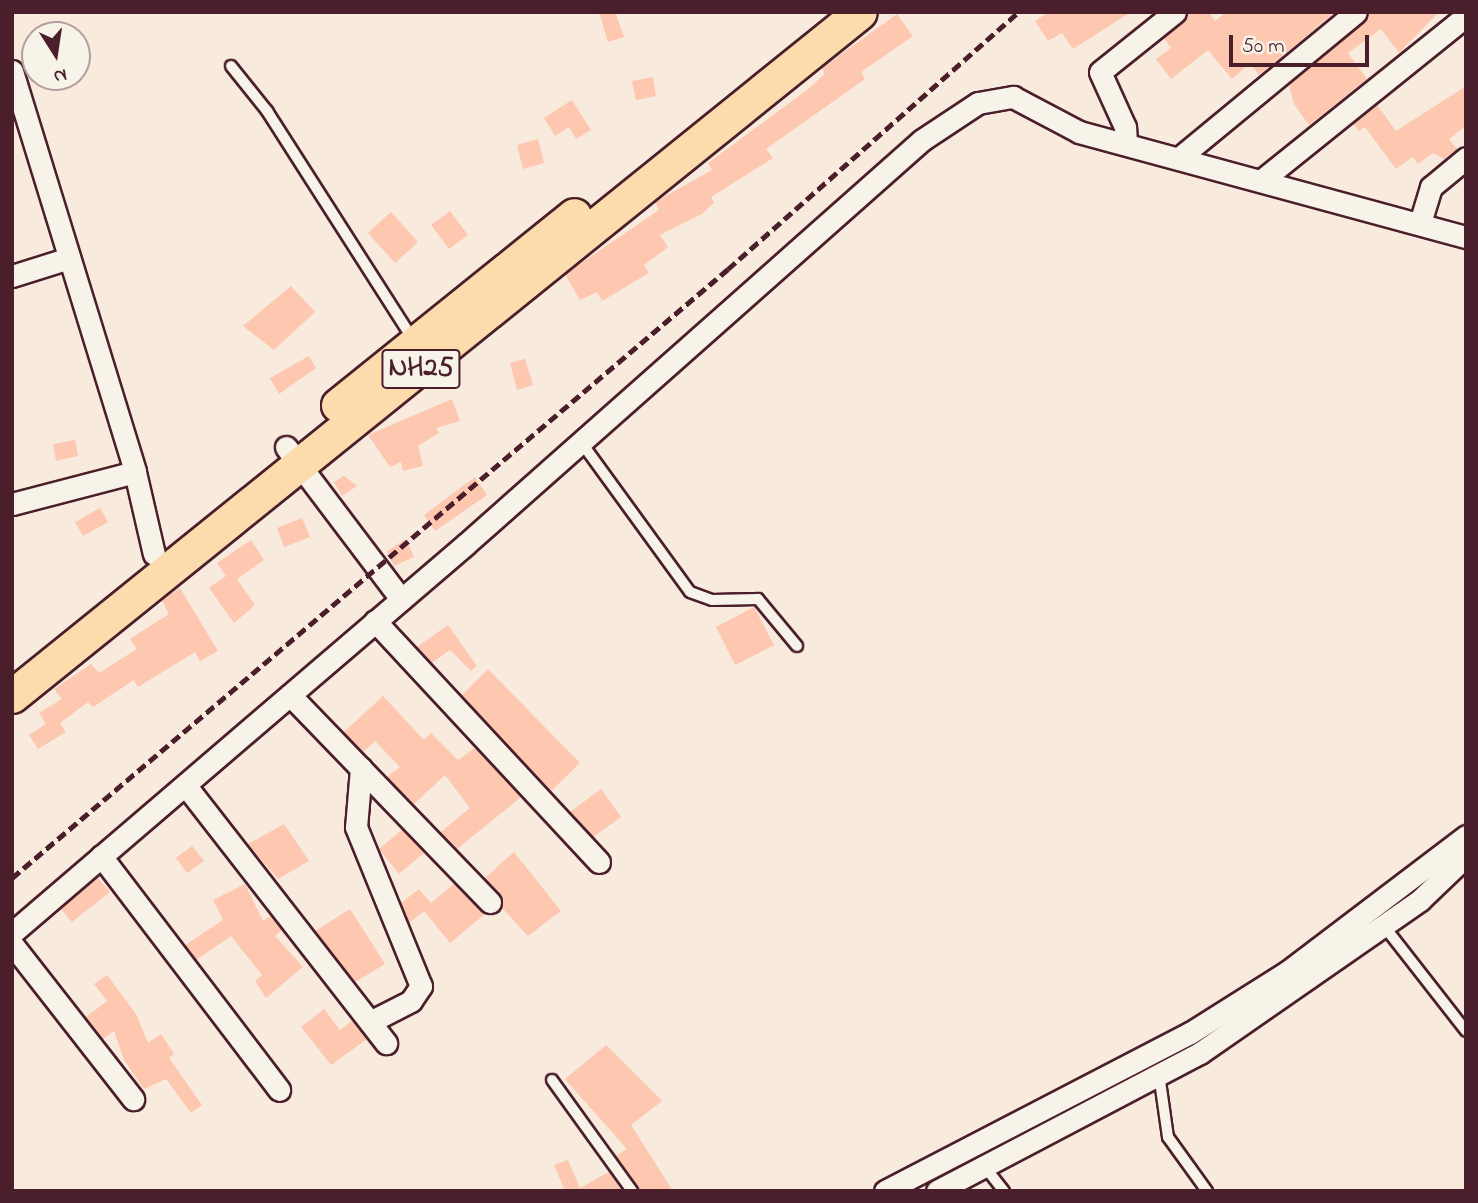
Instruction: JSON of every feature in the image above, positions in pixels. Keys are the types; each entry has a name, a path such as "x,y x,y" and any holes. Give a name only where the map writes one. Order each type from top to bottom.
{"main road":[{"name":"NH25","path":"12,696 293,456 415,343 824,12"},
{"name":"NH25","path":"12,668 153,554 293,456 860,12"}],"street":[{"path":"1126,144 1125,127 1100,72 1175,12"},
{"path":"1179,158 1356,12"},
{"path":"1262,180 1466,16"},
{"path":"12,71 135,472 153,554"},
{"path":"12,933 186,786 582,442 922,140 978,103 1000,96 1013,97 1079,132 1466,237"},
{"path":"1420,223 1431,187 1466,158"},
{"path":"12,276 69,258"},
{"path":"293,456 401,599"},
{"path":"12,504 135,472"},
{"path":"375,621 599,862"},
{"path":"290,695 490,902"},
{"path":"361,768 356,827 421,986 411,1001 370,1022"},
{"path":"186,786 386,1043"},
{"path":"885,1191 1190,1033 1286,972 1466,836"},
{"path":"101,856 279,1090"},
{"path":"937,1191 1159,1074 1298,989 1384,926 1466,856"},
{"path":"12,944 133,1099"}],"lane":[{"path":"230,66 267,111 415,343"},
{"path":"582,442 690,593 712,600 758,599 797,646"},
{"path":"1384,926 1466,1031"},
{"path":"1159,1074 1168,1137 1207,1191"},
{"path":"552,1080 632,1191"},
{"path":"985,1167 1004,1191"}],"building":[{"path":"599,12 615,12 624,37 608,42"},
{"path":"1049,12 1131,12 1073,49 1062,33 1048,41 1035,21"},
{"path":"1188,12 1209,12 1215,21 1226,12 1335,12 1259,75 1250,63 1232,79 1208,50 1171,79 1156,59 1171,48 1164,38"},
{"path":"1369,12 1439,12 1399,53 1381,29 1348,53 1367,79 1309,125 1294,104 1289,84 1364,22"},
{"path":"897,14 913,36 861,72 865,79 766,149 773,158 711,197 714,203 702,214 660,235 668,247 644,265 649,273 602,301 597,292 580,300 565,274 659,210 655,202 712,170 708,163 807,90 825,74 822,68"},
{"path":"653,77 656,96 636,100 632,81"},
{"path":"1466,86 1466,126 1449,139 1457,149 1444,159 1433,153 1418,164 1413,157 1396,169 1365,127 1359,131 1353,123 1377,105 1396,131"},
{"path":"572,100 591,130 576,139 569,127 555,136 544,118"},
{"path":"538,139 544,163 523,169 517,145"},
{"path":"450,211 468,235 449,249 431,225"},
{"path":"391,212 418,242 395,263 368,233"},
{"path":"291,286 315,312 274,350 243,326"},
{"path":"309,356 316,368 279,394 270,378"},
{"path":"525,359 533,385 517,390 510,363"},
{"path":"452,399 460,421 436,428 439,433 418,446 423,466 403,471 401,462 390,467 368,435"},
{"path":"75,440 78,456 56,461 53,444"},
{"path":"344,476 357,486 342,496 334,482"},
{"path":"475,477 487,495 435,531 424,515"},
{"path":"100,508 108,522 83,536 75,522"},
{"path":"302,518 310,537 284,547 277,528"},
{"path":"406,539 414,557 394,566 387,551"},
{"path":"251,540 264,560 237,579 255,605 234,623 209,588 226,576 217,563"},
{"path":"180,588 218,651 200,661 195,652 138,687 134,680 93,707 88,702 60,723 66,732 38,749 29,735 46,724 39,713 62,699 54,689 91,664 99,673 137,649 130,639 169,614 162,600"},
{"path":"754,607 774,645 735,665 716,627"},
{"path":"448,625 477,666 471,671 450,650 432,663 417,647"},
{"path":"488,669 580,763 551,791 462,695"},
{"path":"383,696 424,740 431,733 458,760 475,748 521,797 457,849 441,832 470,808 445,775 414,804 387,777 400,767 375,741 363,752 344,732"},
{"path":"601,789 621,817 593,837 570,812"},
{"path":"284,824 309,861 278,879 248,844"},
{"path":"402,830 424,853 399,874 379,849"},
{"path":"192,846 204,861 187,873 176,858"},
{"path":"514,852 561,911 528,936 502,908 500,893 485,878"},
{"path":"97,877 110,892 72,922 61,909"},
{"path":"245,884 263,921 270,916 282,930 275,936 303,967 266,998 255,981 262,975 231,936 196,960 185,945 223,920 213,900"},
{"path":"454,884 485,914 450,943 424,911 409,923 401,903 419,889 431,903"},
{"path":"350,909 385,964 355,982 315,931"},
{"path":"107,975 136,1014 148,1043 161,1034 174,1054 169,1058 202,1105 191,1113 166,1079 144,1089 124,1060 114,1031 103,1039 86,1017 107,1001 94,984"},
{"path":"324,1009 340,1030 352,1021 367,1039 331,1065 301,1027"},
{"path":"606,1045 662,1101 631,1125 673,1191 640,1191 616,1156 627,1149 565,1079"},
{"path":"568,1160 580,1188 609,1172 622,1191 565,1191 554,1165"}],"railway":[{"path":"12,878 728,269 1018,12"}]}
